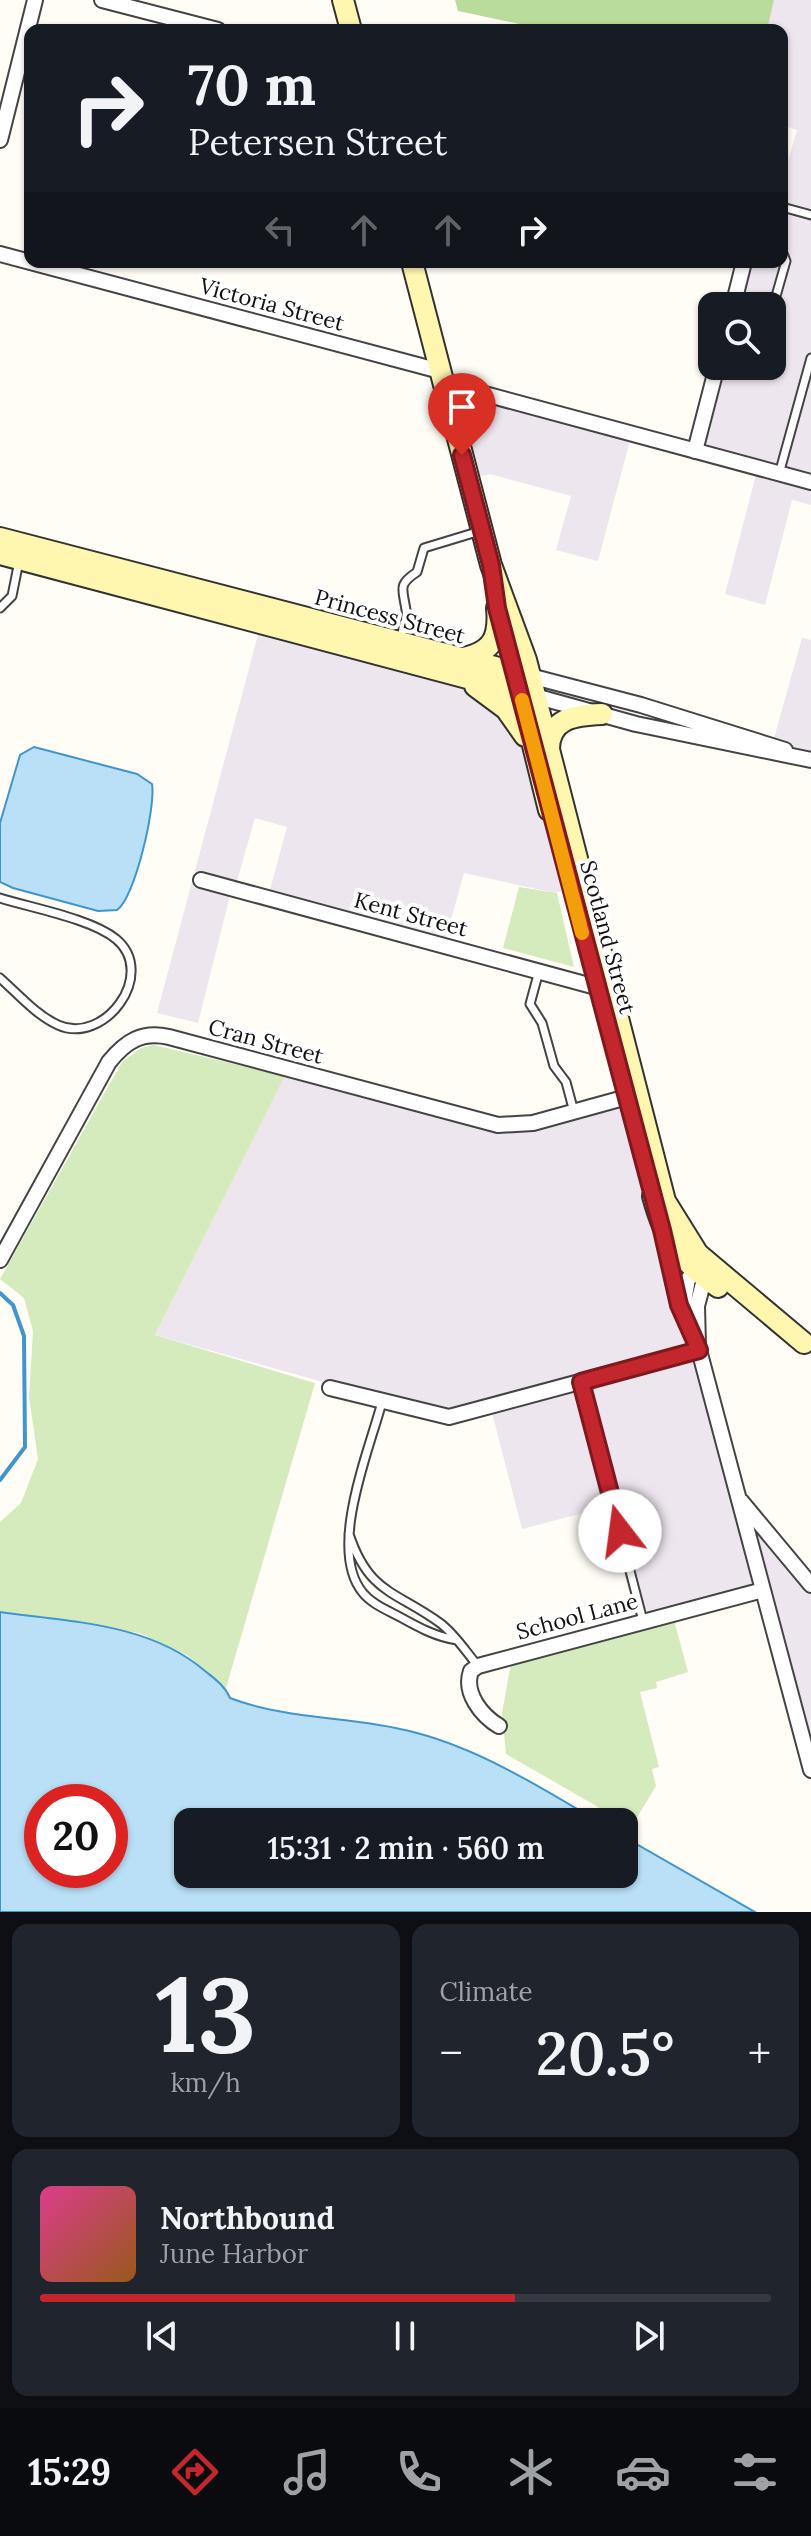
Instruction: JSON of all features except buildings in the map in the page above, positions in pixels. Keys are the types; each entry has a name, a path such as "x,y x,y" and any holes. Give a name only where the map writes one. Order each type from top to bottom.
{"main road":[{"path":"343,0 349,24"},
{"name":"Scotland Street","path":"414,268 632,1096 665,1201 702,1270"},
{"name":"Princess Street","path":"0,538 398,644 456,668"},
{"name":"Princess Street","path":"10,556 525,684"},
{"name":"Scotland Street","path":"491,565 497,608 525,684"},
{"path":"497,608 499,628 490,647 456,668 506,709 542,755"},
{"path":"542,755 557,725 575,716 602,714"},
{"name":"Scotland Street","path":"632,1096 662,1230"},
{"path":"662,1230 676,1253 807,1346"}],"street":[{"path":"29,24 35,0"},
{"path":"102,0 195,24"},
{"path":"0,140 24,44"},
{"name":"Victoria Street","path":"0,254 24,261"},
{"name":"Victoria Street","path":"50,268 811,482"},
{"path":"736,292 742,268"},
{"path":"695,451 713,380"},
{"name":"Princess Street","path":"525,684 683,717 811,760 602,714 525,684"},
{"name":"Kent Street","path":"201,880 539,971 602,985"},
{"name":"Cran Street","path":"0,1260 109,1062 125,1044 143,1035 169,1037 498,1125 533,1123 632,1096"},
{"name":"Scotland Street","path":"662,1230 684,1319 699,1350 811,1770"},
{"path":"684,1319 684,1294 702,1270"},
{"name":"Scotland Street","path":"699,1350 697,1306 702,1270"},
{"path":"330,1388 449,1417 699,1350"},
{"path":"738,1498 811,1585"},
{"name":"School Lane","path":"478,1666 763,1590"},
{"path":"478,1666 471,1671 469,1686 484,1715 499,1726"}],"lane":[{"path":"788,209 811,215"},
{"path":"777,292 784,268"},
{"path":"779,474 811,358"},
{"path":"398,644 407,613 402,583 417,572 424,548 482,531"},
{"path":"0,608 12,596 10,556"},
{"path":"0,898 104,931 125,948 132,973 123,999 113,1012 92,1025 80,1027 59,1025 0,978"},
{"path":"539,971 530,1004 542,1023 553,1064 566,1082 574,1112"},
{"path":"581,1382 643,1621"},
{"path":"382,1401 348,1532 350,1566 368,1599 438,1637 457,1640"},
{"path":"348,1532 356,1553 379,1586 438,1621 478,1666"}],"shaded area":[{"path":"774,0 811,0 811,505 792,500 765,605 725,594 758,467 696,451 714,380 786,380 786,292 738,292 744,268 788,268 788,161 797,130 788,127 788,24 768,24"},
{"path":"444,382 632,433 598,561 556,550 571,496 490,474 470,479"},
{"path":"263,616 525,685 577,887 555,893 464,873 444,945 268,897 287,827 255,818 235,888 232,888 198,1023 157,1013"},
{"path":"802,638 811,640 811,760 771,749"},
{"path":"289,1068 498,1124 632,1095 739,1497 811,1583 811,1767 763,1590 637,1621 606,1507 522,1529 490,1405 440,1415 155,1335"}],"green space":[{"path":"455,0 774,0 768,24 520,24 458,11"},
{"path":"519,887 557,893 574,967 503,948"},
{"path":"154,1045 285,1076 155,1335 315,1383 226,1688 188,1656 139,1633 0,1612 0,1522 21,1503 38,1459 29,1397 33,1331 24,1298 0,1279 122,1062 141,1048"},
{"path":"674,1620 688,1672 656,1682 657,1688 640,1692 659,1767 652,1769 656,1786 638,1816 638,1808 600,1808 506,1754 502,1713 511,1663"}],"water":[{"path":"34,747 137,774 152,784 151,811 143,851 131,888 117,910 98,911 0,882 0,823 20,755"},
{"path":"0,1612 81,1622 134,1634 183,1655 223,1686 230,1698 276,1711 394,1728 441,1740 511,1771 576,1808 174,1808 174,1888 638,1888 638,1845 755,1912 0,1912"}],"waterway":[{"path":"0,1293 13,1305 24,1336 25,1447 0,1480"}],"slow traffic":[{"path":"522,700 582,933"}],"route":[{"path":"462,455 535,757 662,1230 679,1305 699,1350 581,1382 620,1531"}]}
